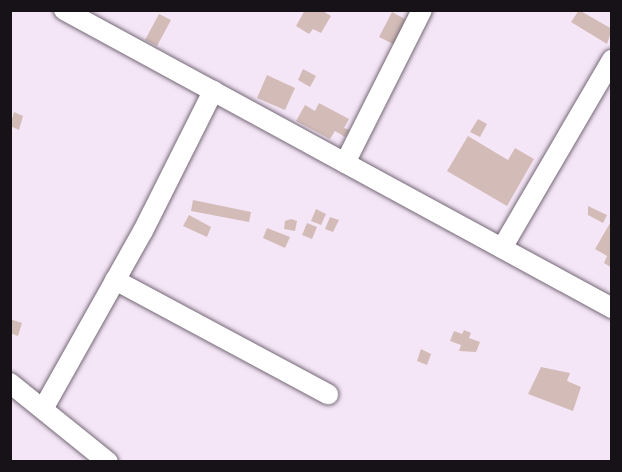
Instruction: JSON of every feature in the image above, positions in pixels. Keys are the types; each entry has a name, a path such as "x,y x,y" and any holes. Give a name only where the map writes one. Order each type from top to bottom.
{"street":[{"path":"64,10 612,308"},
{"path":"345,163 422,10"},
{"path":"502,248 612,60"},
{"path":"43,409 115,280 213,91"},
{"path":"115,280 328,394"},
{"path":"10,382 108,462"}],"building":[{"path":"305,10 321,10 331,16 321,33 313,29 309,34 296,26"},
{"path":"579,10 612,29 607,44 571,22"},
{"path":"392,12 405,19 408,14 415,18 395,45 379,37"},
{"path":"159,14 171,20 157,46 145,40"},
{"path":"303,69 316,76 310,87 298,80"},
{"path":"267,75 295,88 285,110 257,98"},
{"path":"319,103 349,119 344,128 350,130 345,137 335,131 330,139 296,121 305,105 315,111"},
{"path":"14,112 23,116 19,130 10,126"},
{"path":"478,119 487,124 480,137 470,132"},
{"path":"468,136 508,160 515,148 534,159 507,206 447,171"},
{"path":"193,200 251,212 249,222 191,211"},
{"path":"588,206 607,215 603,223 588,215"},
{"path":"316,209 326,214 321,225 311,221"},
{"path":"189,215 211,227 207,237 183,226"},
{"path":"330,217 339,220 333,232 325,229"},
{"path":"291,219 297,221 295,231 284,229 285,221"},
{"path":"307,223 317,227 312,239 302,235"},
{"path":"610,223 612,224 612,268 604,263 607,256 595,249"},
{"path":"267,228 290,237 285,248 263,238"},
{"path":"10,319 22,323 18,336 10,333"},
{"path":"464,330 471,333 469,338 480,342 476,352 459,351 461,345 450,341 454,331 462,334"},
{"path":"421,349 431,354 427,365 417,361"},
{"path":"541,367 570,373 567,381 581,387 573,411 528,394"}]}
